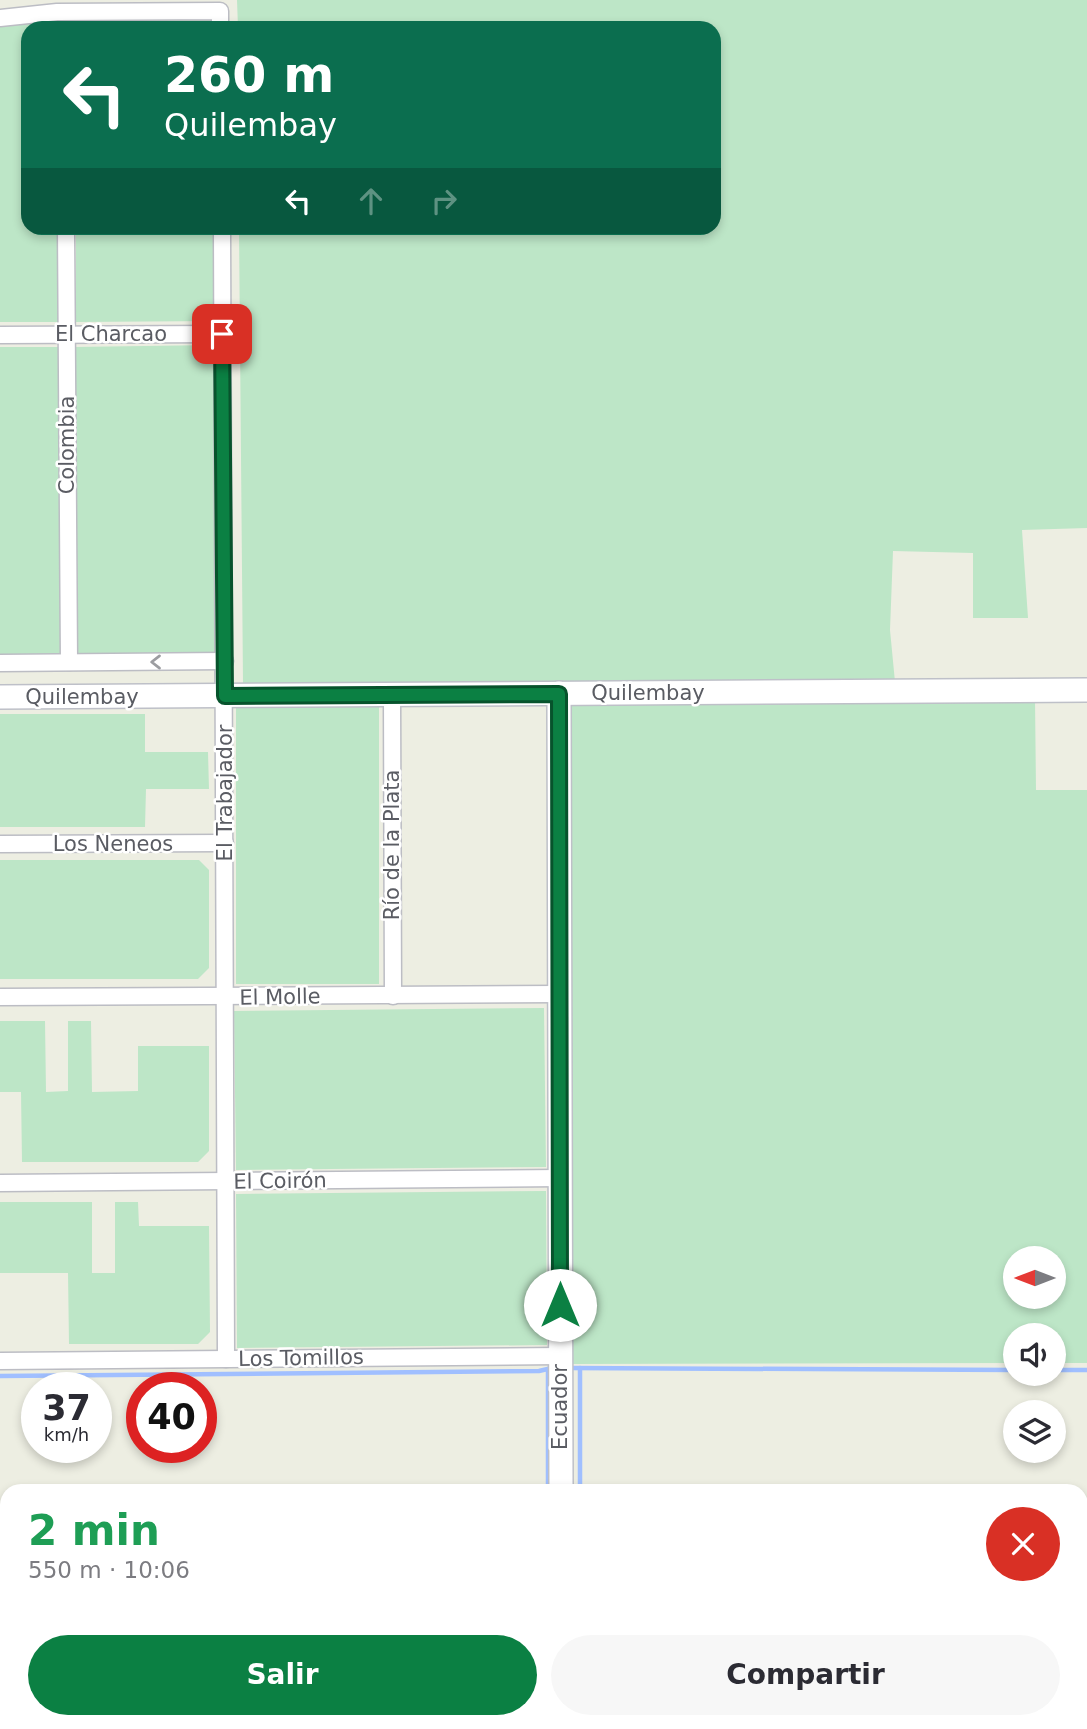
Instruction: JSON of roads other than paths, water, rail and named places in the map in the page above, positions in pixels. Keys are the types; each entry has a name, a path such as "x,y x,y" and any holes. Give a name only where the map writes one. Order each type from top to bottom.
{"street":[{"path":"0,18 65,20 220,11 220,21"},
{"name":"Colombia","path":"66,235 69,662"},
{"name":"El Trabajador","path":"222,235 226,1359"},
{"name":"El Charcao","path":"0,335 222,334"},
{"name":"Quilembay","path":"0,663 225,661"},
{"name":"Quilembay","path":"0,697 1087,690"},
{"name":"Río de la Plata","path":"392,694 393,996"},
{"name":"Ecuador","path":"559,694 561,1484"},
{"name":"Los Neneos","path":"0,844 225,843"},
{"name":"El Molle","path":"0,997 560,994"},
{"name":"El Coirón","path":"0,1183 560,1178"},
{"name":"Los Tomillos","path":"0,1362 560,1356"}],"waterway":[{"path":"0,1376 539,1371 552,1368"},
{"path":"568,1368 1003,1370"},
{"path":"580,1368 580,1484"},
{"path":"548,1369 548,1484"},
{"path":"1066,1370 1087,1370"}]}
